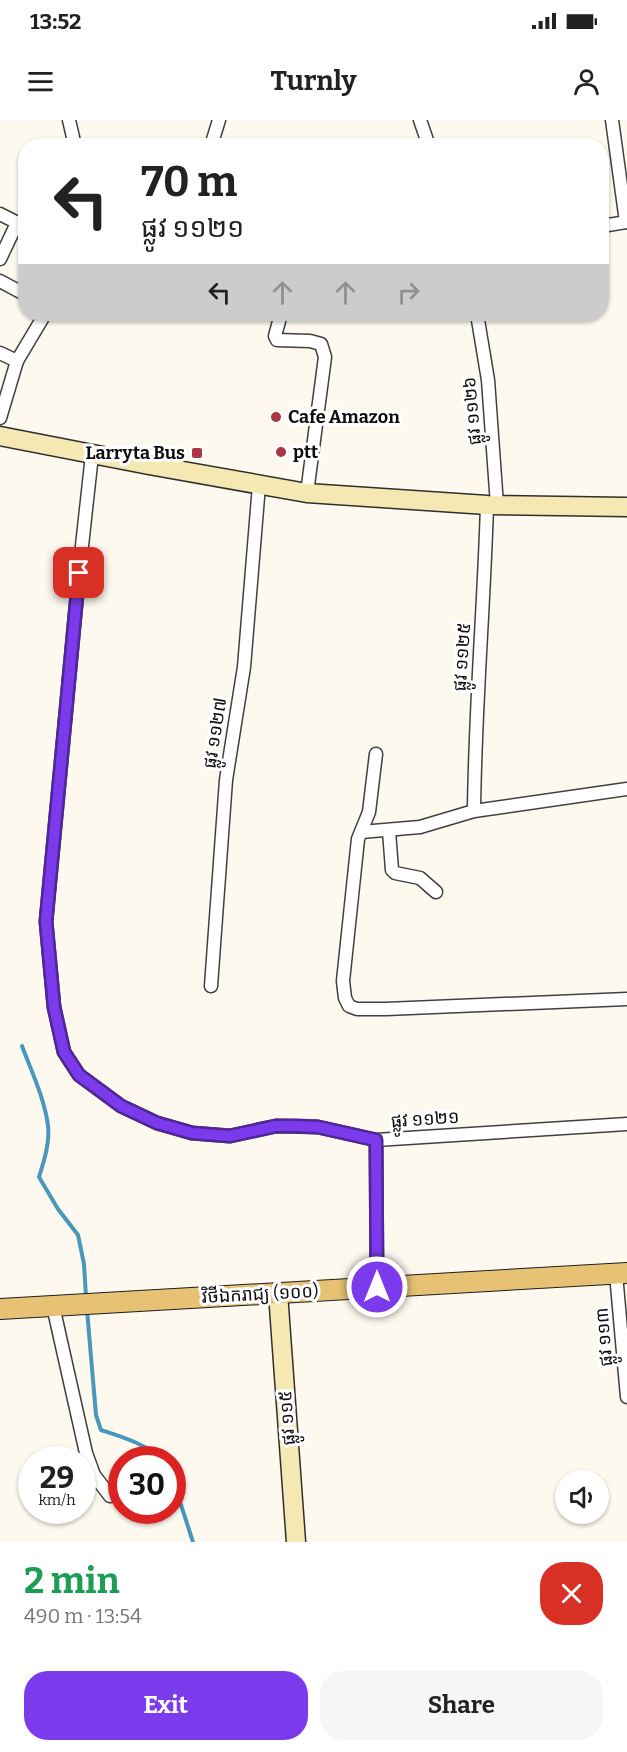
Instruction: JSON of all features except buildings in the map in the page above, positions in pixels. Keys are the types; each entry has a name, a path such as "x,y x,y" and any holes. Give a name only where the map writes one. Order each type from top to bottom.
{"main road":[{"path":"0,436 124,461 307,493 492,505 627,507"},
{"name":"វិថីឯករាជ្យ (១០០)","path":"0,1309 622,1273"},
{"name":"ផ្លូវ ១១៥","path":"279,1293 296,1542"}],"street":[{"path":"69,120 73,138"},
{"path":"213,138 219,120"},
{"path":"420,120 426,138"},
{"path":"609,225 627,222 622,149 612,120"},
{"path":"0,214 18,223"},
{"path":"0,259 18,230"},
{"path":"0,281 18,291"},
{"path":"0,418 17,361 41,321"},
{"path":"279,321 275,336 277,340 310,341 321,344 324,350 325,357 307,493"},
{"name":"ផ្លូវ ១១២៦","path":"478,321 488,380 492,505"},
{"path":"0,353 17,361"},
{"name":"ផ្លូវ ១១២១","path":"92,455 46,921 54,1007 64,1052 79,1075 121,1106 157,1123 192,1133 230,1136 276,1126 297,1126 318,1127 376,1140 627,1124"},
{"name":"ផ្លូវ ១១២៧","path":"211,986 226,780 244,667 259,485"},
{"name":"ផ្លូវ ១១២៥","path":"474,811 476,718 492,505"},
{"path":"376,754 369,812 358,839 344,981 345,998 349,1006 357,1009 386,1009 627,999"},
{"path":"361,832 420,827 474,811 627,789"},
{"path":"390,831 392,870 395,873 420,878 436,892"},
{"path":"376,1140 377,1287"},
{"name":"ផ្លូវ ១១៣","path":"622,1273 627,1397"},
{"path":"62,1305 86,1453 94,1475 108,1493"}],"waterway":[{"path":"22,1046 41,1096 48,1126 45,1158 39,1177 58,1209 78,1235 84,1264 86,1297"},
{"path":"87,1310 96,1415 101,1430 143,1446"},
{"path":"186,1520 193,1542"}],"place":[{"name":"Cafe Amazon","path":"276,417"},
{"name":"ptt","path":"281,452"},
{"name":"Larryta Bus","path":"197,453"}],"route":[{"path":"79,573 46,921 54,1007 64,1052 79,1075 121,1106 157,1123 192,1133 230,1136 276,1126 297,1126 318,1127 376,1140 377,1287"}]}
